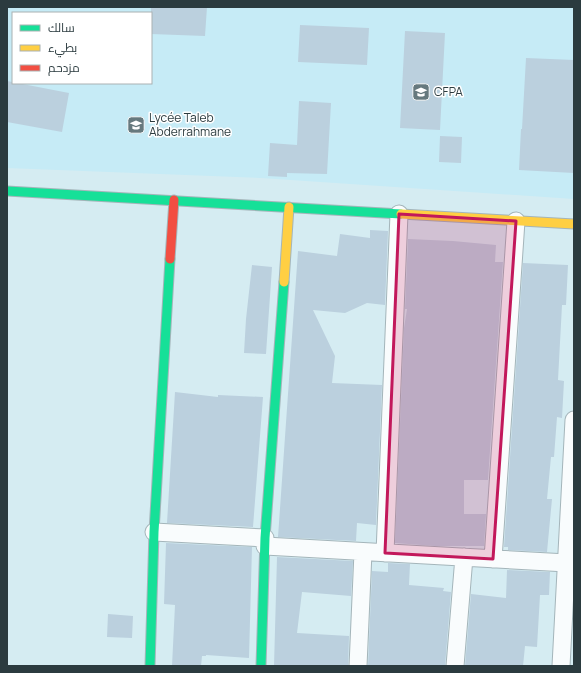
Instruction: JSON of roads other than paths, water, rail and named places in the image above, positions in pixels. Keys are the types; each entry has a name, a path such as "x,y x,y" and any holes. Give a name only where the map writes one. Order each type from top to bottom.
{"street":[{"path":"7,191 574,224"},
{"path":"150,666 154,532 174,200"},
{"path":"261,666 265,542 289,207"},
{"path":"385,553 399,214"},
{"path":"493,559 516,221"},
{"path":"561,666 574,420"},
{"path":"154,532 363,552 567,563"},
{"path":"358,666 363,552"},
{"path":"455,666 464,557"}],"place":[{"name":"CFPA","path":"421,92"},
{"name":"Lycée Taleb Abderrahmane","path":"136,125"}]}
